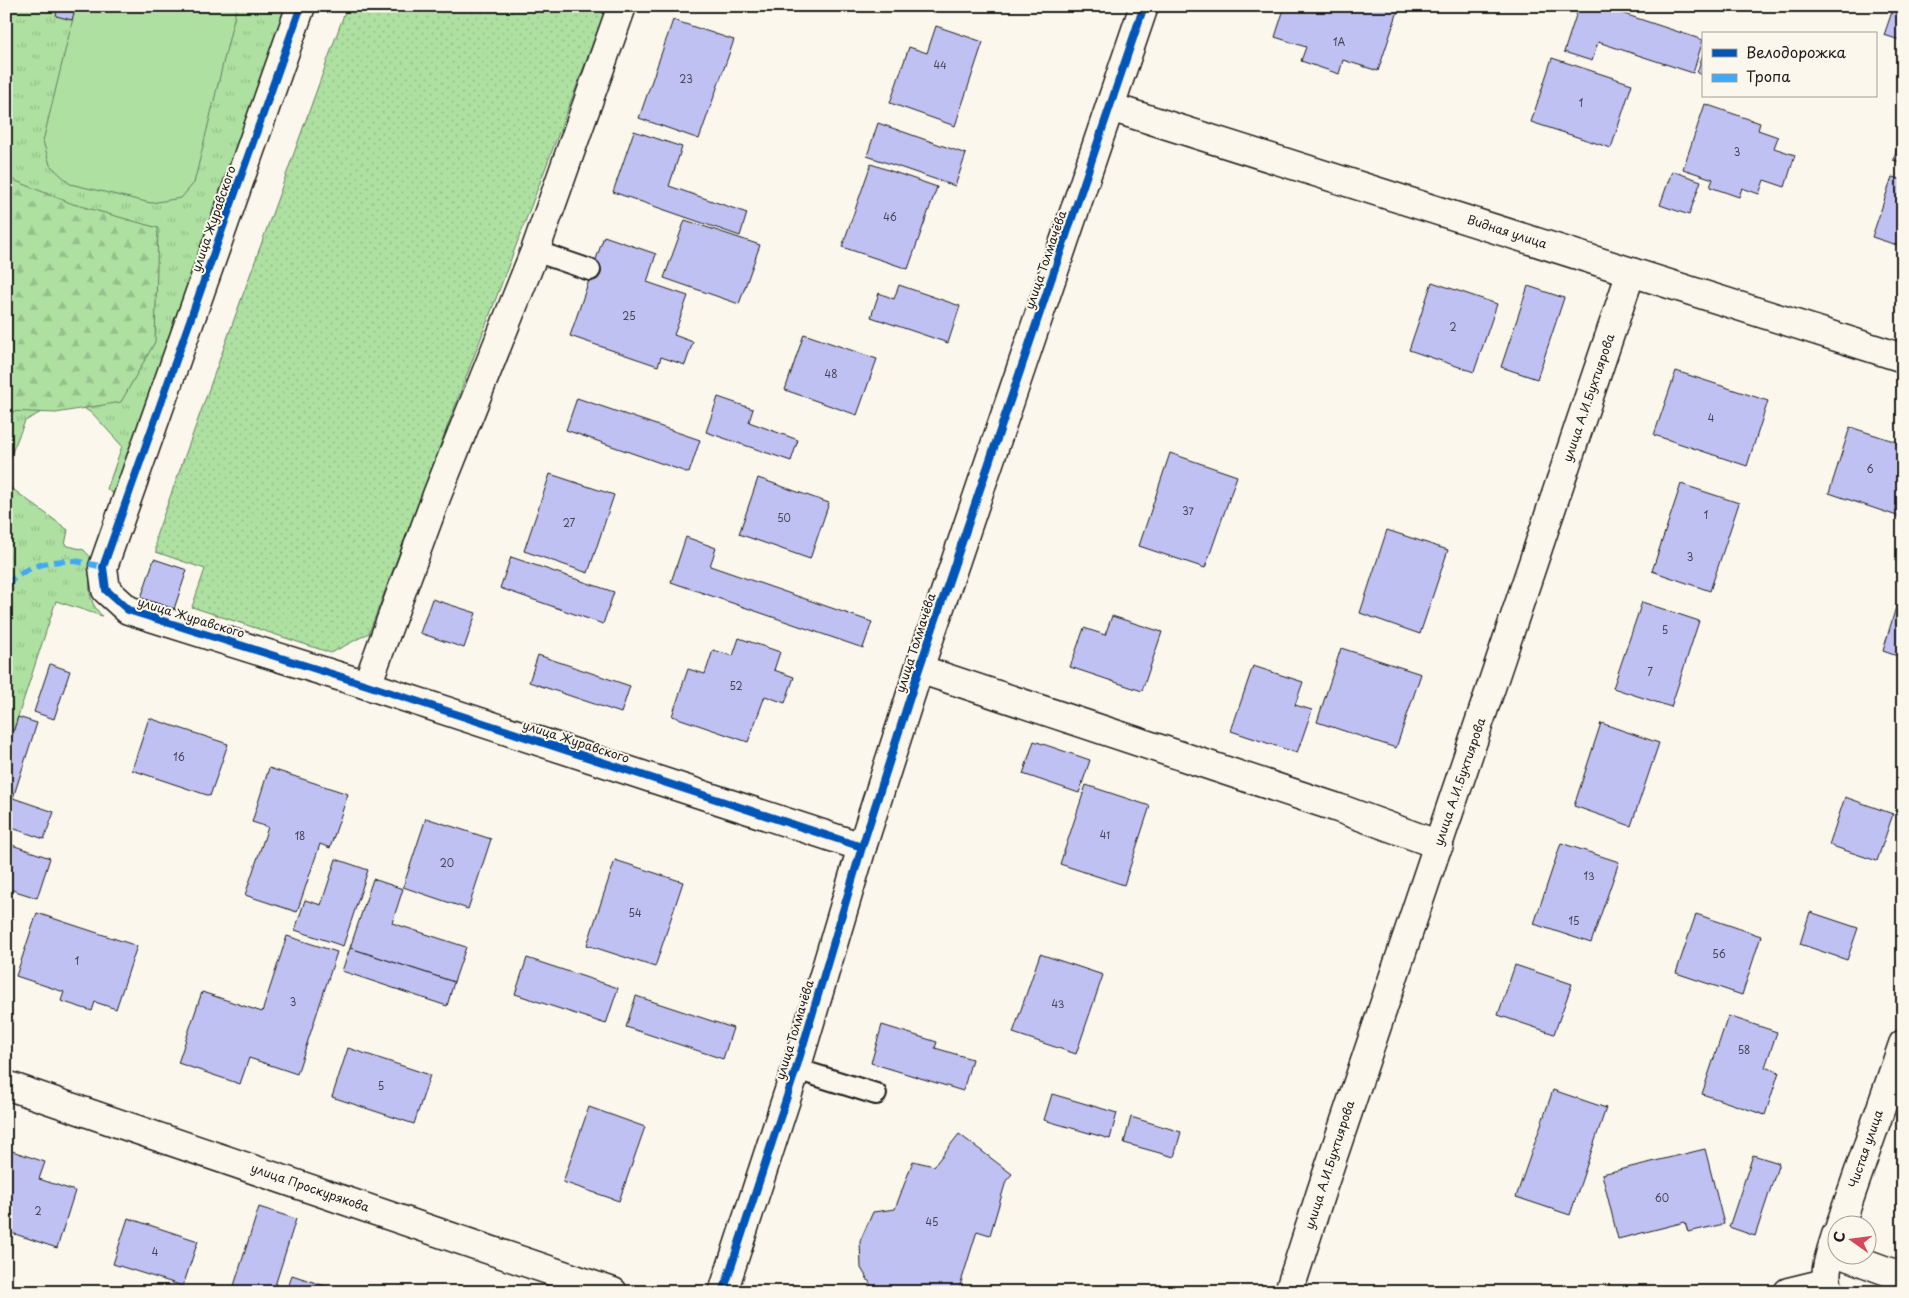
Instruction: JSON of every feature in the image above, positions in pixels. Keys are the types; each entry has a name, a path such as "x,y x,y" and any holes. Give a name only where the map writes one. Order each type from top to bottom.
{"street":[{"name":"улица Журавского","path":"300,6 103,567 106,590 128,610 367,685 862,847"},
{"path":"367,685 437,495 535,251 622,6"},
{"name":"улица Толмачёва","path":"723,1292 796,1069 862,847 919,669 1144,6"},
{"name":"Видная улица","path":"1110,107 1903,358"},
{"name":"улица А.И.Бухтиярова","path":"1289,1292 1322,1188 1631,272"},
{"path":"919,669 1338,808 1439,845"},
{"name":"Чистая улица","path":"1847,1216 1903,1044"},
{"name":"улица Проскурякова","path":"6,1085 613,1292"},
{"path":"1876,1263 1903,1277"},
{"name":"Чистая улица","path":"1828,1287 1833,1266"},
{"path":"1788,1292 1828,1287"}],"lane":[{"path":"535,251 590,270"},
{"path":"796,1069 876,1094"}],"green space":[{"path":"6,6 292,6 116,496 107,489 122,446 94,415 75,402 52,406 25,421 6,467"},
{"path":"76,6 237,6 194,183 181,198 151,203 70,184 50,165 43,141"},
{"path":"347,6 607,6 369,633 331,653 192,607 205,569 156,552 156,536"},
{"path":"6,177 73,204 158,228 155,342 121,402 56,413 6,411"},
{"path":"6,484 68,530 65,545 84,550 94,561 90,590 93,603 102,616 56,601 6,753"}],"building":[{"path":"58,6 76,6 72,20 56,16"},
{"path":"1285,6 1383,6 1398,11 1378,71 1343,60 1339,74 1301,61 1306,47 1275,37"},
{"path":"1579,6 1600,6 1702,40 1693,73 1598,42 1592,61 1564,52"},
{"path":"1894,6 1903,6 1903,41 1884,35"},
{"path":"673,20 734,40 699,139 639,118"},
{"path":"936,26 983,42 955,126 890,103 909,47 927,53"},
{"path":"1702,57 1702,75 1697,73"},
{"path":"1552,58 1632,84 1611,148 1531,122"},
{"path":"1705,104 1760,123 1758,130 1778,137 1774,148 1795,155 1785,187 1764,180 1759,194 1742,188 1739,197 1710,187 1713,179 1683,169"},
{"path":"878,123 966,154 955,186 867,156"},
{"path":"634,131 682,147 669,186 747,213 740,236 613,192"},
{"path":"1903,131 1903,163 1893,160"},
{"path":"871,164 937,187 908,269 842,247"},
{"path":"1672,171 1701,181 1689,215 1660,205"},
{"path":"1892,177 1903,180 1903,247 1872,237"},
{"path":"685,220 760,245 739,304 664,278"},
{"path":"604,236 656,254 647,282 688,296 674,335 693,342 685,365 661,357 658,366 570,336"},
{"path":"1432,282 1497,304 1474,372 1409,350"},
{"path":"899,285 960,306 948,343 871,317 879,293 894,299"},
{"path":"1528,286 1564,298 1537,379 1501,367"},
{"path":"804,334 877,359 857,415 785,390"},
{"path":"1676,371 1768,401 1747,466 1654,435"},
{"path":"718,397 753,409 749,422 798,440 791,461 706,432"},
{"path":"577,398 700,440 689,473 566,430"},
{"path":"1850,427 1903,444 1903,518 1829,493"},
{"path":"1170,453 1237,476 1205,568 1139,546"},
{"path":"550,474 614,495 588,573 524,551"},
{"path":"758,478 829,503 810,559 739,534"},
{"path":"1681,484 1739,503 1710,591 1652,571"},
{"path":"1387,530 1448,550 1420,634 1360,613"},
{"path":"686,537 716,548 710,566 872,622 863,648 671,582"},
{"path":"511,557 614,592 603,624 500,588"},
{"path":"154,559 187,570 174,609 141,598"},
{"path":"432,599 476,613 464,648 420,633"},
{"path":"1642,602 1699,621 1671,707 1613,688"},
{"path":"1896,607 1903,609 1903,658 1883,651"},
{"path":"1112,616 1162,632 1142,691 1070,667 1084,628 1105,635"},
{"path":"739,638 780,652 774,670 794,677 785,703 765,696 748,742 672,716 688,669 705,674 713,650 733,656"},
{"path":"1341,648 1421,674 1396,748 1317,722"},
{"path":"538,655 630,686 621,713 529,682"},
{"path":"50,664 70,671 54,719 34,712"},
{"path":"1253,666 1303,682 1295,705 1312,710 1297,753 1231,731"},
{"path":"18,717 37,723 13,798 54,812 44,839 6,826 6,754"},
{"path":"149,718 228,744 210,796 132,770"},
{"path":"1601,723 1659,743 1631,826 1574,806"},
{"path":"1034,741 1090,760 1079,793 1023,774"},
{"path":"269,768 348,794 330,848 320,844 297,912 245,895 268,827 252,822"},
{"path":"1086,785 1150,806 1124,885 1060,864"},
{"path":"1845,797 1893,814 1877,861 1829,845"},
{"path":"426,818 491,839 468,909 403,887"},
{"path":"6,843 50,858 37,898 6,888"},
{"path":"1561,843 1619,862 1591,943 1534,924"},
{"path":"336,859 368,870 343,946 295,930 305,900 321,905"},
{"path":"615,860 683,882 655,967 587,945"},
{"path":"373,879 403,889 392,923 466,947 454,982 350,948"},
{"path":"1810,912 1858,928 1847,960 1800,944"},
{"path":"37,913 137,946 116,1009 95,1002 92,1011 61,1001 64,992 16,976"},
{"path":"1696,914 1761,936 1742,995 1676,973"},
{"path":"287,936 337,952 297,1074 249,1058 240,1084 178,1063 202,992 262,1012"},
{"path":"350,948 454,982 447,1006 342,971"},
{"path":"1040,954 1103,975 1076,1054 1013,1033"},
{"path":"527,958 618,988 606,1024 515,994"},
{"path":"1515,965 1572,984 1554,1034 1498,1015"},
{"path":"636,996 733,1028 723,1059 626,1027"},
{"path":"1728,1016 1777,1032 1765,1067 1779,1072 1765,1115 1702,1094"},
{"path":"882,1025 937,1042 935,1048 972,1059 963,1091 871,1063"},
{"path":"348,1048 430,1075 414,1124 332,1097"},
{"path":"1553,1090 1606,1108 1570,1215 1516,1197"},
{"path":"1052,1094 1117,1113 1110,1139 1044,1120"},
{"path":"589,1107 645,1127 619,1201 563,1182"},
{"path":"1131,1117 1181,1132 1174,1157 1124,1143"},
{"path":"959,1134 1012,1174 1006,1181 990,1235 977,1231 958,1292 875,1292 861,1268 860,1241 873,1212 895,1209 913,1161 934,1166"},
{"path":"6,1149 45,1162 39,1179 75,1191 57,1248 6,1231"},
{"path":"1705,1149 1724,1224 1688,1232 1685,1222 1618,1239 1602,1174"},
{"path":"1753,1155 1779,1163 1755,1236 1729,1227"},
{"path":"259,1207 296,1219 273,1292 232,1292"},
{"path":"128,1218 198,1241 183,1286 113,1264"},
{"path":"292,1275 343,1292 287,1292"}],"marked path":[{"path":"6,586 12,579 28,569 45,563 73,561 103,567"}],"cycle path":[{"path":"301,6 103,567 106,590 128,610 367,685 862,847"},
{"path":"723,1292 796,1069 862,847 919,669 1144,6"}]}
